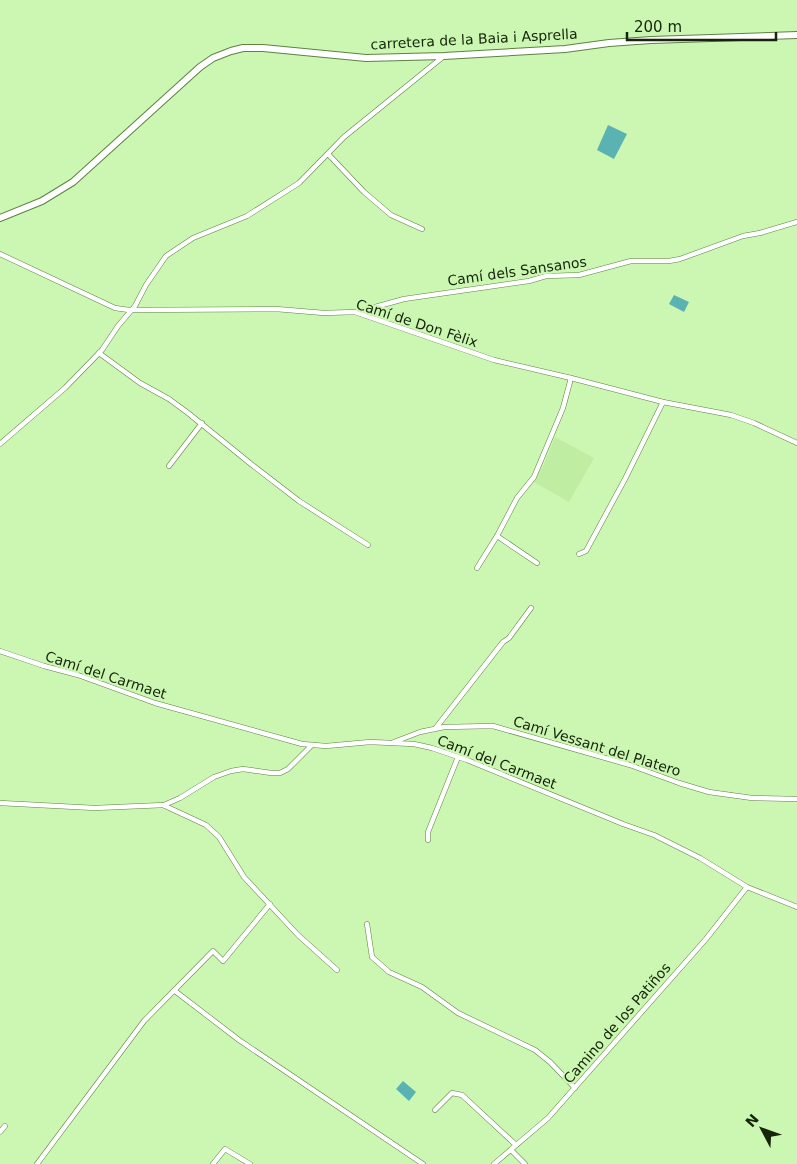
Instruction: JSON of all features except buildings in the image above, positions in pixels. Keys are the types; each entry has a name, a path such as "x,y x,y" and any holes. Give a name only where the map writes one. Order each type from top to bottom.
{"main road":[{"name":"carretera de la Baia i Asprella","path":"0,218 42,201 73,182 194,72 213,58 243,48 263,48 366,58 444,56 565,49 651,40 797,35"}],"street":[{"path":"0,444 65,388 99,353 132,310 166,256 193,238 247,216 299,183 344,137 444,56"},
{"path":"328,154 364,192 391,215 422,229"},
{"name":"Camí dels Sansanos","path":"355,312 404,298 529,281 546,276 579,275 631,261 669,261 680,259 743,236 760,234 797,222"},
{"name":"Camí de Don Fèlix","path":"0,254 115,308 132,310 276,309 324,313 355,312 494,360 663,402 731,415 754,423 797,443"},
{"path":"99,353 116,367 169,399 202,423 250,464 299,501 368,545"},
{"path":"477,568 517,498 534,478 563,408 571,378"},
{"path":"579,554 586,551 625,479 663,402"},
{"path":"169,466 202,423"},
{"path":"497,536 537,563"},
{"path":"435,729 531,608"},
{"name":"Camí del Carmaet","path":"0,651 78,675 155,703 267,736 311,746 370,742 414,744 458,757 654,835 700,858 747,887 797,907"},
{"name":"Camí Vessant del Platero","path":"393,742 420,732 444,727 493,726 630,765 709,792 752,798 797,799"},
{"path":"0,803 95,808 162,805 180,798 214,777 231,771 244,769 280,773 311,746"},
{"path":"428,840 428,832 458,757"},
{"path":"162,805 206,825 219,837 244,877 298,935 337,970"},
{"name":"Camino de los Patiños","path":"494,1164 548,1118 706,939 747,887"},
{"path":"37,1164 144,1021 213,951 224,961 270,904"},
{"path":"367,924 372,957 389,972 422,986 458,1013 535,1050 550,1062 575,1088"},
{"path":"175,991 239,1040 423,1164"},
{"path":"435,1110 452,1093 462,1095 516,1146"},
{"path":"0,1132 5,1126"},
{"path":"213,1164 225,1149 250,1164"},
{"path":"511,1150 525,1164"}],"shaded area":[{"path":"555,437 594,458 569,502 534,482 545,462"}],"water":[{"path":"608,125 627,134 614,159 597,150"},
{"path":"674,295 689,302 684,312 669,304"},
{"path":"403,1081 416,1092 409,1101 396,1089"}]}
